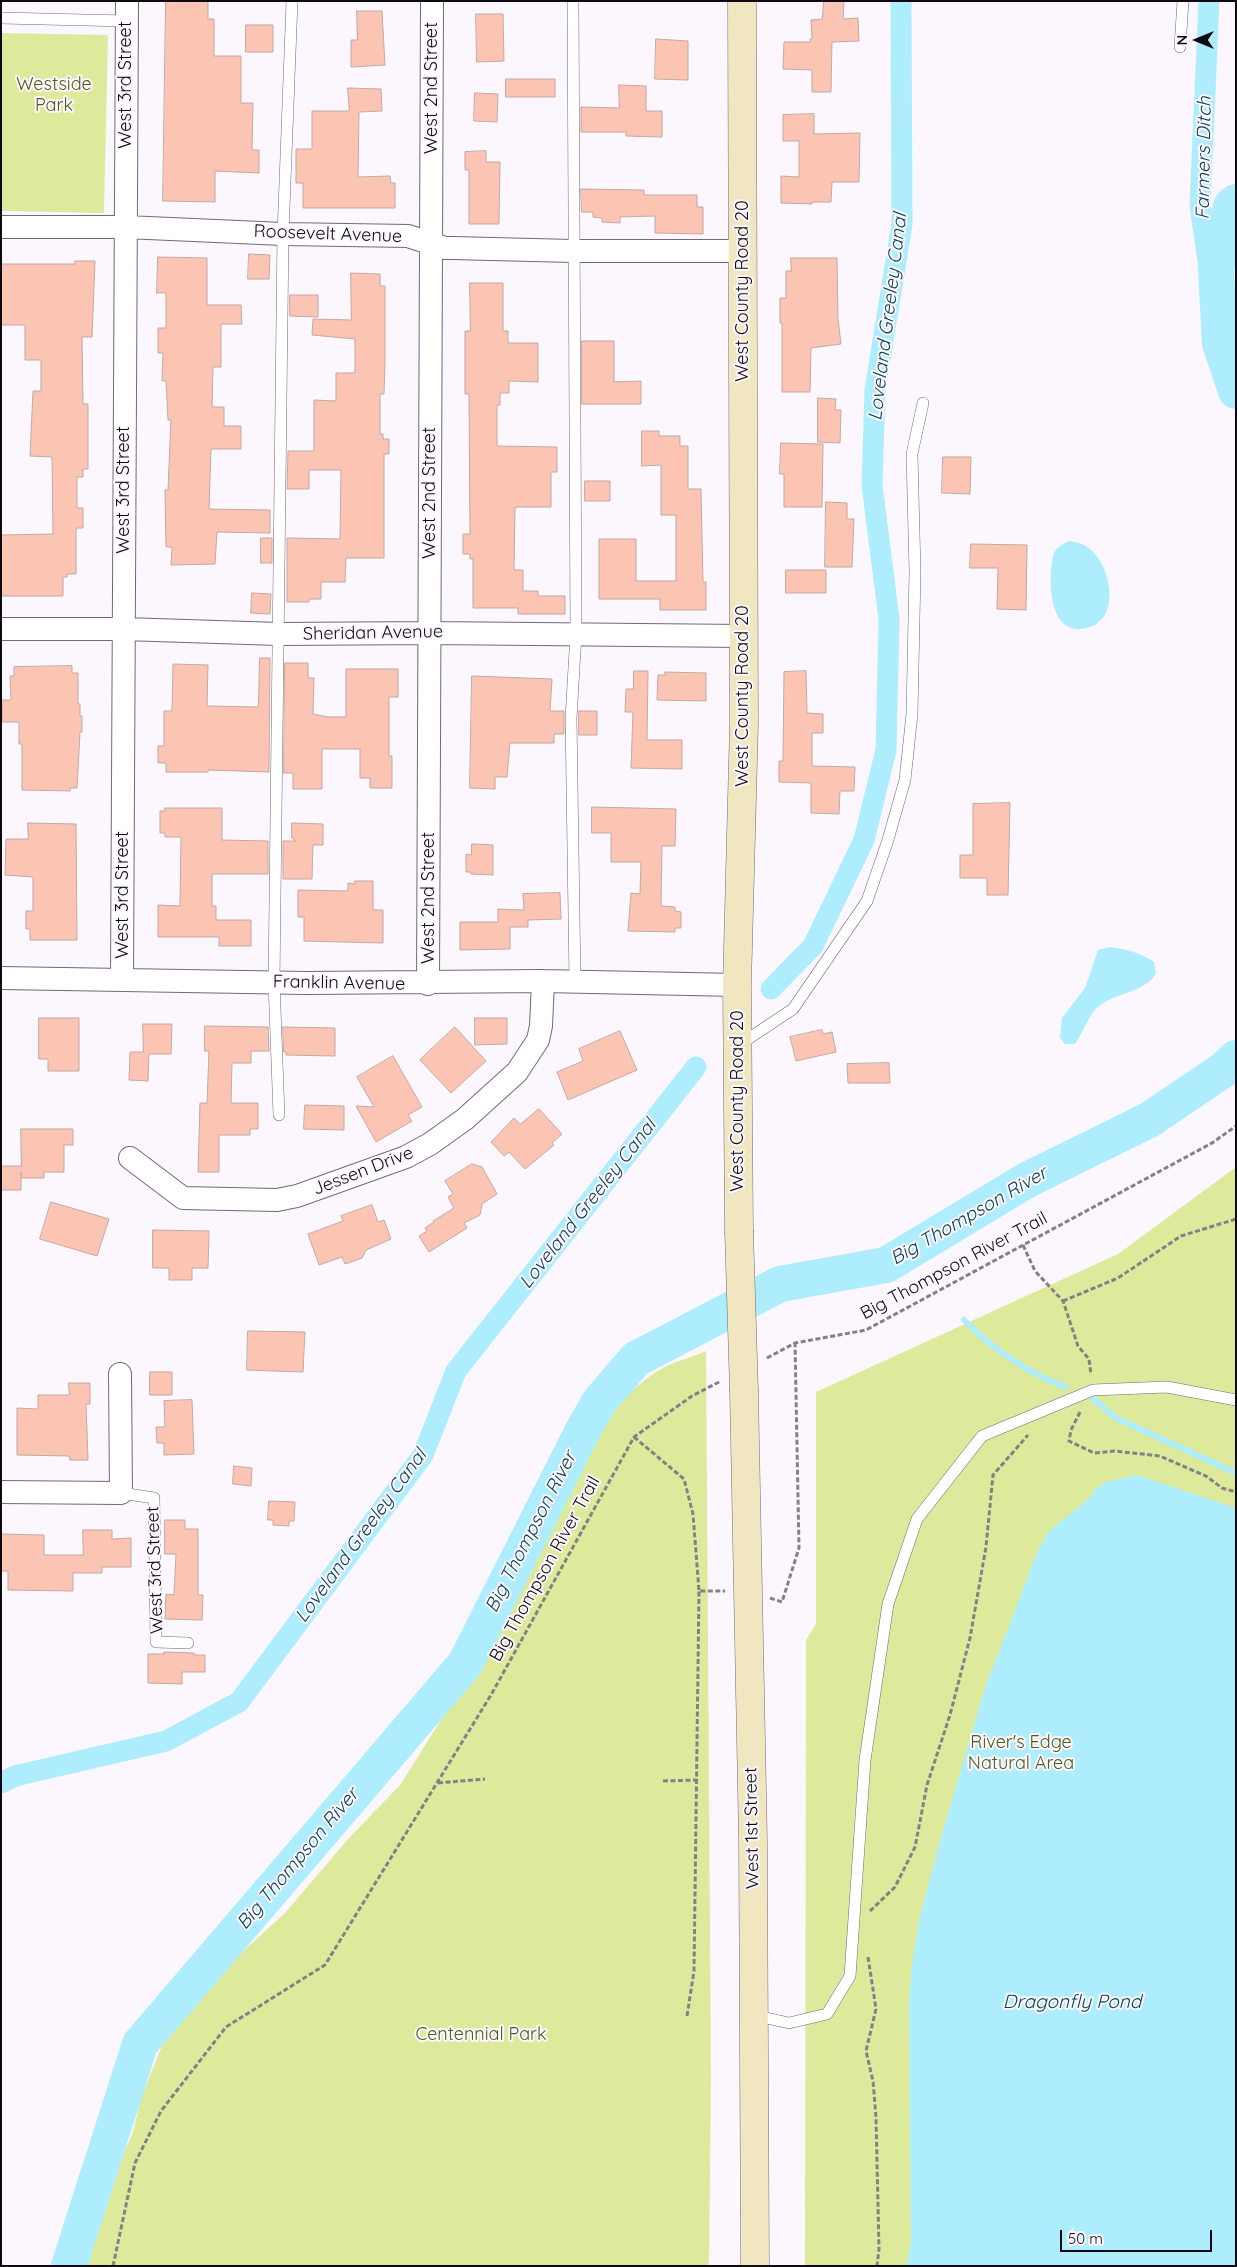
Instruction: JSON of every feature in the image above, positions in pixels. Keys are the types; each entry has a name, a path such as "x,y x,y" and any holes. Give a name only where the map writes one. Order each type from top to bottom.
{"main road":[{"name":"West County Road 20","path":"735,1385 740,1231 737,985 744,780 742,1"},
{"name":"West 1st Street","path":"735,1385 753,1840 755,2266"}],"street":[{"name":"West 2nd Street","path":"428,984 432,1"},
{"name":"West 3rd Street","path":"122,978 127,11"},
{"name":"Roosevelt Avenue","path":"1,227 126,228 283,234 408,236 445,248 574,251 743,251"},
{"name":"Sheridan Avenue","path":"1,629 124,629 279,634 430,632 744,636"},
{"name":"Franklin Avenue","path":"1,978 122,978 428,984 543,981 737,985"},
{"name":"Jessen Drive","path":"130,1158 183,1198 277,1200 303,1194 406,1157 430,1144 465,1119 517,1072 538,1040 541,1026 543,981"},
{"name":"West 3rd Street","path":"120,1374 122,1493"},
{"path":"1,1492 122,1493"}],"lane":[{"path":"279,1115 274,982 283,234 292,1"},
{"path":"573,1 576,634 571,718 576,982"},
{"path":"1180,46 1183,1"},
{"path":"1,18 127,11"},
{"path":"738,1046 793,1009 867,901 887,844 905,780 912,714 915,572 912,454 923,403"},
{"path":"753,2015 789,2023 827,2014 850,1976 865,1760 888,1604 917,1519 982,1436 1093,1390 1168,1386 1236,1400"},
{"name":"West 3rd Street","path":"122,1493 154,1498 156,1642 188,1643"}],"path":[{"name":"Big Thompson River Trail","path":"761,1361 795,1343 866,1330 1212,1143 1236,1126"},
{"path":"1063,1301 1118,1278 1181,1236 1236,1219"},
{"path":"1023,1245 1035,1271 1063,1301 1078,1346 1089,1359 1093,1390 1071,1430 1069,1441 1094,1453 1114,1451 1160,1456 1206,1476 1222,1488 1236,1492"},
{"name":"Big Thompson River Trail","path":"113,2266 135,2163 161,2111 226,2026 325,1964 491,1695 634,1437 692,1396 735,1385"},
{"path":"877,2266 879,2249 876,2117 873,2081 866,2051 876,2009 869,1958 853,1927 895,1887 915,1847 927,1785 950,1715 970,1638 986,1547 993,1476 1028,1435 1036,1430"},
{"path":"687,2016 694,1972 699,1591"},
{"path":"437,1783 485,1779"},
{"path":"663,1781 697,1780"}],"green space":[{"name":"Westside Park","path":"1,33 108,35 104,213 1,211"},
{"name":"River's Edge Natural Area","path":"1236,1167 1236,2266 805,2266 806,1640 816,1624 816,1392 1118,1254"},
{"name":"Centennial Park","path":"706,1351 711,2077 709,2266 84,2266 119,2164 133,2132 141,2098 165,2038 216,1976 285,1913 349,1838 400,1785 448,1709 454,1680 474,1656 567,1471 586,1443 622,1400 649,1377 663,1368"}],"water":[{"path":"1069,541 1085,546 1098,557 1108,580 1109,604 1105,615 1098,623 1087,628 1074,629 1065,624 1058,616 1051,592 1053,556 1059,547"},
{"path":"1110,947 1144,956 1154,962 1156,974 1150,981 1136,989 1112,998 1098,1007 1075,1044 1065,1044 1060,1038 1062,1018 1085,988 1098,950"},
{"name":"Dragonfly Pond","path":"1137,1475 1236,1508 1236,2266 907,2266 911,2241 909,2002 912,1963 920,1916 940,1841 985,1688 1036,1555 1048,1532 1091,1497 1096,1488 1106,1482"}],"building":[{"path":"166,1 208,1 208,19 214,19 214,56 241,56 241,103 253,103 252,150 259,150 259,173 215,171 215,202 163,201"},
{"path":"824,1 844,1 843,19 858,18 859,41 832,42 831,92 812,92 812,70 783,69 784,42 810,42 810,39 812,39 811,20 822,19"},
{"path":"357,11 382,11 385,65 351,67 351,40 357,40"},
{"path":"476,14 503,14 504,61 477,62"},
{"path":"246,25 273,25 273,52 246,52"},
{"path":"656,39 688,41 688,80 655,79"},
{"path":"506,79 555,79 555,97 506,97"},
{"path":"619,85 646,86 646,111 662,111 662,137 626,136 626,132 581,132 581,107 619,108"},
{"path":"348,88 381,89 382,111 359,112 358,177 390,176 391,183 395,183 395,208 303,208 303,183 296,183 296,149 312,149 312,111 349,111"},
{"path":"475,93 498,94 497,122 474,121"},
{"path":"814,114 814,134 860,133 859,182 832,182 831,202 812,202 812,204 781,203 781,176 799,177 799,141 783,141 783,115"},
{"path":"486,151 486,162 500,162 499,224 469,224 469,170 465,170 465,152"},
{"path":"581,189 644,190 644,195 697,195 697,207 703,207 703,234 655,233 655,216 620,217 620,223 602,222 602,218 593,217 593,212 582,212"},
{"path":"249,254 270,255 269,279 248,279"},
{"path":"158,257 207,258 207,305 241,305 242,324 221,324 221,367 213,367 212,407 224,407 224,426 241,426 241,449 211,449 209,509 270,510 270,533 217,532 215,564 171,565 172,547 166,547 165,490 168,490 171,420 168,420 166,381 162,381 163,353 158,353 158,328 166,328 166,293 157,293"},
{"path":"791,258 837,258 838,319 841,344 811,348 810,392 782,392 780,298 786,298 786,271 791,271"},
{"path":"75,261 95,261 92,337 82,337 83,404 88,404 88,469 83,469 83,477 77,477 77,508 83,508 83,528 77,528 76,530 76,574 67,574 67,577 63,577 63,596 1,596 1,535 53,534 52,457 30,456 33,391 41,391 41,360 25,360 25,325 1,325 1,264 75,264"},
{"path":"351,273 380,274 380,286 385,286 384,394 380,394 380,434 383,434 383,439 389,439 389,454 384,454 384,558 346,558 345,582 321,582 321,599 309,599 309,602 287,602 287,538 340,539 341,470 309,470 309,489 287,489 288,451 314,451 314,400 336,401 336,373 355,373 355,339 312,335 313,319 351,320"},
{"path":"470,283 503,283 503,331 508,331 508,343 538,343 538,382 509,381 509,393 500,393 500,405 497,405 497,446 557,447 557,472 551,472 551,507 515,507 514,570 523,570 523,591 538,591 538,596 565,596 565,614 518,614 518,608 473,608 473,559 470,559 470,554 463,554 463,534 470,534 469,394 465,394 465,331 470,331"},
{"path":"290,295 318,295 318,317 290,316"},
{"path":"582,341 614,341 614,382 641,381 641,404 582,404"},
{"path":"818,398 836,399 835,410 841,410 840,443 818,442"},
{"path":"642,431 659,431 659,436 680,436 680,446 688,446 688,489 701,489 703,582 706,582 706,610 660,610 660,599 599,599 599,539 636,539 636,581 676,581 676,515 661,515 661,465 642,466"},
{"path":"781,443 823,444 822,507 784,507 784,474 780,474"},
{"path":"943,457 971,457 970,494 942,493"},
{"path":"585,481 610,481 610,501 585,501"},
{"path":"826,502 847,503 847,519 854,519 852,567 825,567"},
{"path":"261,538 272,538 272,563 261,563"},
{"path":"971,544 1027,545 1026,610 997,609 998,568 970,568"},
{"path":"786,570 826,570 826,593 786,593"},
{"path":"252,593 271,594 270,614 251,613"},
{"path":"260,658 270,658 269,772 208,770 208,772 166,772 166,763 158,763 158,746 164,746 164,711 172,711 173,664 208,665 207,706 258,707"},
{"path":"285,663 308,663 308,678 314,678 313,714 328,717 346,717 346,669 398,669 398,697 389,697 389,756 392,756 392,788 370,788 370,778 360,778 360,749 322,749 322,789 293,789 293,773 284,773"},
{"path":"72,666 72,673 78,673 78,704 80,704 80,716 82,716 77,788 70,788 70,791 22,790 22,744 19,744 19,722 2,722 2,700 11,700 10,676 14,676 14,667"},
{"path":"634,671 648,671 647,740 682,740 682,769 631,768 633,712 625,712 626,689 633,689"},
{"path":"806,671 807,713 823,714 823,733 812,733 812,766 855,767 854,791 840,791 839,814 811,813 811,783 779,782 779,761 783,761 784,672"},
{"path":"665,672 706,673 706,701 657,700 658,675 665,675"},
{"path":"472,676 552,679 550,711 564,711 564,734 554,734 554,743 510,743 507,777 495,777 495,789 470,788"},
{"path":"579,711 597,711 597,735 579,735"},
{"path":"1010,803 1008,895 987,895 987,878 960,878 960,855 973,855 973,804"},
{"path":"592,807 676,809 675,846 662,846 661,906 675,907 675,911 681,912 681,928 675,928 675,932 628,931 631,893 640,894 641,862 611,862 611,833 592,833"},
{"path":"165,808 222,808 222,840 268,841 268,874 212,874 212,906 216,906 216,920 251,920 251,946 219,946 219,937 158,937 158,905 180,906 181,837 165,837 165,833 160,833 160,811 165,811"},
{"path":"28,823 76,824 77,940 30,940 30,929 26,929 26,911 33,911 33,877 5,875 6,839 28,839"},
{"path":"292,823 323,824 323,845 313,845 312,879 283,879 283,841 296,841 292,838"},
{"path":"472,844 493,845 493,875 466,872 466,854 471,855"},
{"path":"355,881 373,881 373,910 383,910 383,943 304,941 304,917 298,917 298,890 345,891 348,890 348,883 355,884"},
{"path":"560,893 561,919 528,920 528,927 510,927 510,949 460,950 460,922 498,922 498,909 524,910 523,894"},
{"path":"39,1018 79,1018 79,1071 48,1071 48,1059 39,1059"},
{"path":"475,1018 507,1018 507,1044 475,1045"},
{"path":"143,1024 172,1024 171,1054 149,1054 148,1081 129,1080 130,1052 143,1052"},
{"path":"205,1026 268,1027 269,1051 251,1051 251,1063 232,1063 231,1103 258,1103 258,1129 250,1129 250,1135 219,1135 219,1172 198,1172 200,1103 207,1103 209,1051 205,1051"},
{"path":"283,1027 335,1028 335,1056 286,1055 286,1052 284,1052"},
{"path":"455,1027 486,1061 451,1093 420,1060"},
{"path":"822,1030 823,1034 832,1032 836,1052 796,1061 790,1037"},
{"path":"620,1031 637,1070 568,1100 557,1072 583,1061 579,1049"},
{"path":"393,1056 422,1107 408,1115 412,1121 376,1142 356,1106 374,1107 357,1077"},
{"path":"889,1063 890,1083 848,1083 847,1064"},
{"path":"305,1105 344,1106 344,1130 304,1129"},
{"path":"539,1109 562,1134 552,1143 554,1145 525,1169 509,1152 504,1156 491,1142 514,1118 520,1124"},
{"path":"21,1129 73,1129 73,1145 64,1145 64,1172 44,1172 44,1178 21,1178 21,1190 1,1190 1,1166 21,1166"},
{"path":"472,1164 482,1167 497,1194 482,1204 480,1215 464,1223 467,1228 429,1252 419,1236 427,1231 425,1228 433,1221 454,1208 448,1197 453,1194 445,1181"},
{"path":"51,1202 109,1219 97,1256 40,1239"},
{"path":"372,1205 378,1222 384,1220 391,1239 366,1250 362,1258 345,1264 342,1257 319,1265 308,1234 343,1221 341,1216"},
{"path":"153,1230 209,1231 208,1268 192,1268 192,1280 169,1280 169,1268 153,1268"},
{"path":"248,1331 305,1332 303,1372 247,1370"},
{"path":"150,1372 172,1372 172,1395 150,1395"},
{"path":"69,1383 90,1383 90,1404 86,1404 88,1460 70,1460 69,1456 17,1455 17,1408 38,1409 38,1395 69,1395"},
{"path":"192,1400 194,1454 164,1455 164,1443 157,1443 156,1427 165,1427 164,1401"},
{"path":"234,1466 252,1468 251,1486 233,1484"},
{"path":"269,1501 295,1502 294,1521 289,1521 289,1526 273,1525 273,1520 268,1520"},
{"path":"165,1520 185,1520 185,1529 198,1529 198,1595 203,1595 202,1620 165,1619 166,1594 174,1595 176,1554 165,1554"},
{"path":"83,1530 112,1530 112,1539 131,1538 131,1567 102,1567 102,1573 73,1573 73,1591 8,1590 8,1571 1,1571 1,1534 44,1535 44,1555 83,1555"},
{"path":"164,1652 205,1655 205,1672 182,1672 182,1684 148,1683 148,1654 164,1654"}],"waterway":[{"name":"Loveland Greeley Canal","path":"771,989 813,946 864,840 886,750 889,619 872,485 875,390 902,224 901,1"},
{"name":"Farmers Ditch","path":"1209,1 1200,205 1220,344"},
{"name":"Big Thompson River","path":"1236,202 1231,206 1216,270 1220,344 1236,391"},
{"name":"Big Thompson River","path":"69,2266 140,2044 465,1664 582,1432 599,1402 636,1359 780,1284 886,1265 1027,1180 1149,1120 1223,1070 1236,1058"},
{"name":"Loveland Greeley Canal","path":"1,1783 15,1776 166,1741 239,1702 423,1455 456,1371 696,1067"},
{"path":"964,1320 1011,1359 1038,1375 1066,1387"},
{"path":"1089,1395 1116,1418 1236,1473"}]}
